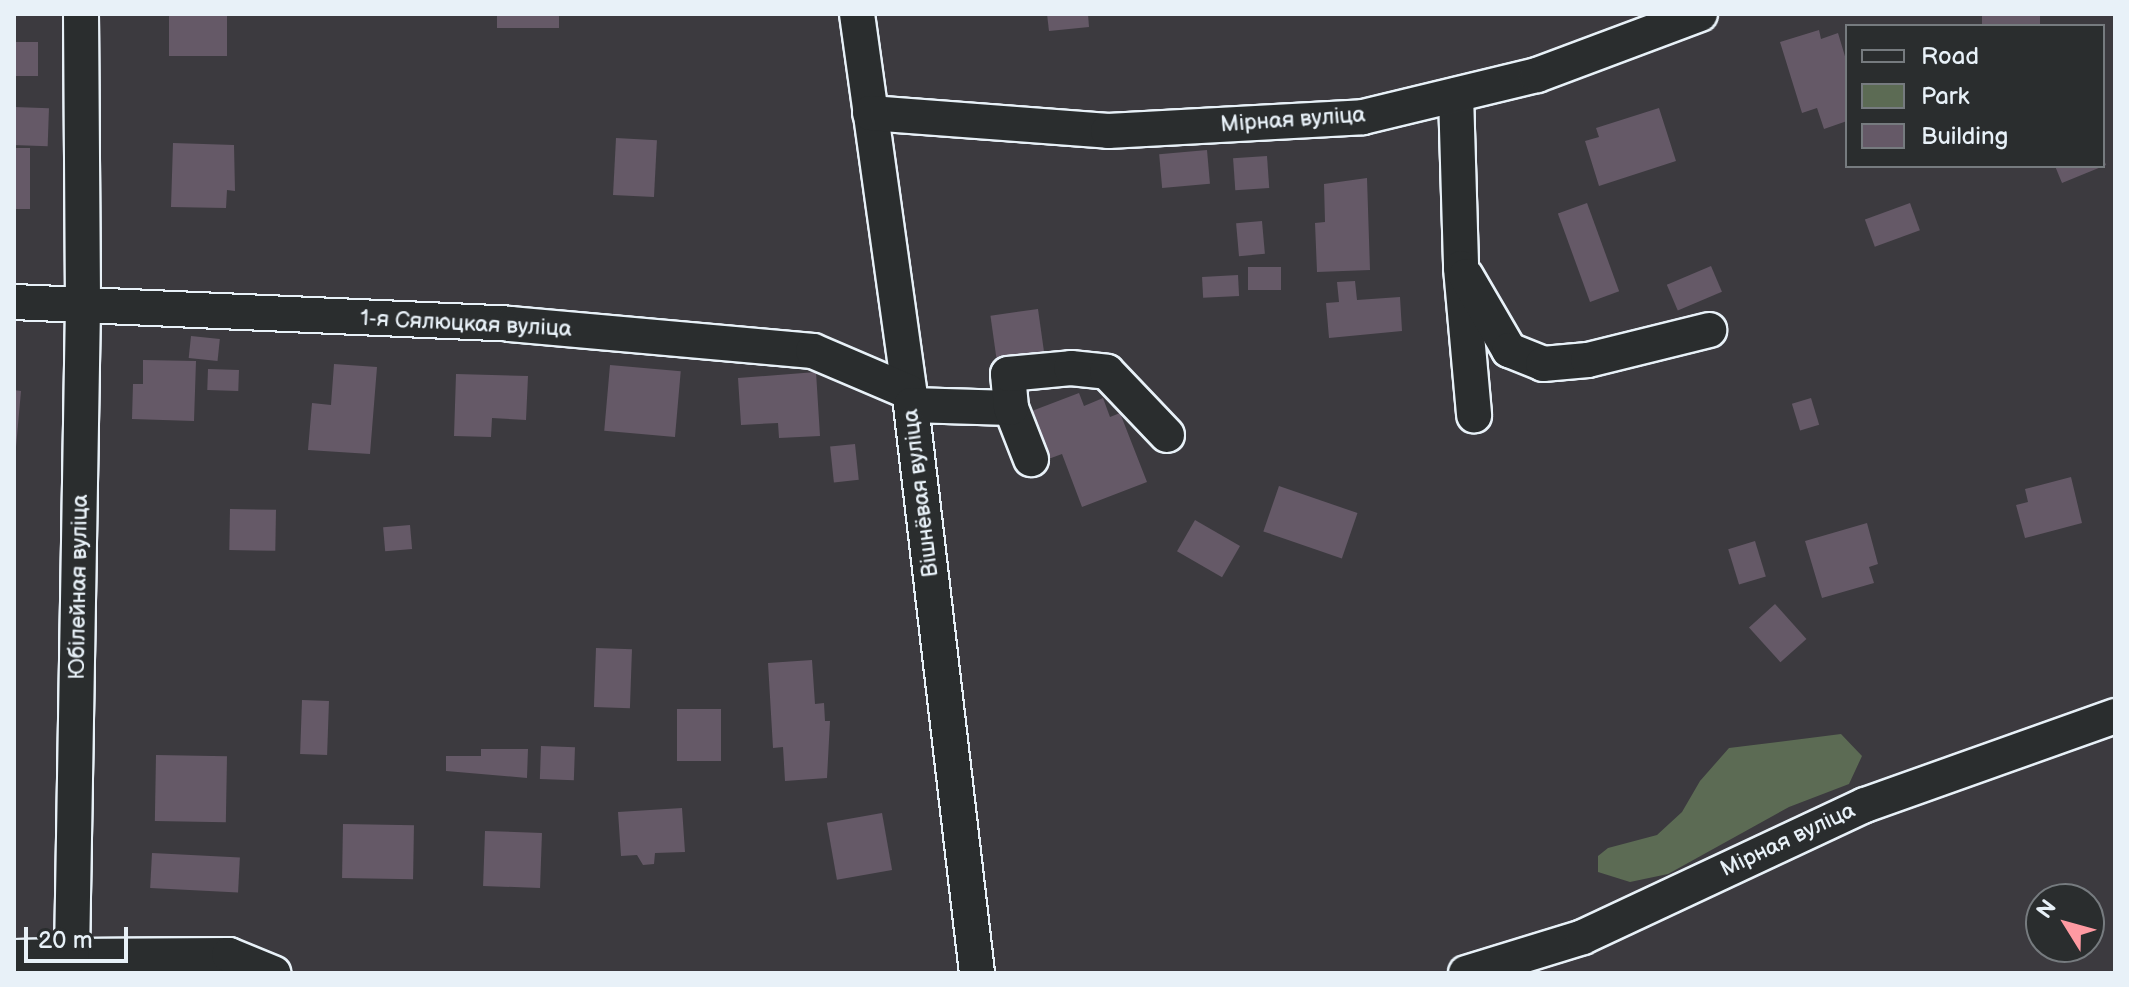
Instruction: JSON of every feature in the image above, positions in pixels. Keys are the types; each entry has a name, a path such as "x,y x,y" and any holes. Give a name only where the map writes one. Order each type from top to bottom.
{"street":[{"name":"Юбілейная вуліца","path":"72,956 83,306 81,14"},
{"name":"Вішнёвая вуліца","path":"857,14 910,399 977,973"},
{"name":"Мірная вуліца","path":"870,113 1108,131 1363,117 1537,75 1700,14"},
{"path":"1456,95 1461,268 1474,415"},
{"path":"1461,268 1509,350 1543,364 1588,360 1709,330"},
{"name":"1-я Сялюцкая вуліца","path":"14,302 510,324 813,351 910,399"},
{"path":"1031,459 1011,408 1008,374 1071,368 1107,372 1167,435"},
{"path":"910,399 1011,408"},
{"name":"Мірная вуліца","path":"1466,973 1583,937 1865,805 2115,716"},
{"path":"14,957 229,955 273,973"}],"green space":[{"path":"1841,734 1862,756 1849,784 1789,807 1668,874 1630,882 1598,872 1598,856 1608,848 1657,835 1682,812 1700,781 1729,748"}],"building":[{"path":"169,14 227,14 227,56 169,56"},
{"path":"497,14 559,14 559,28 497,28"},
{"path":"1047,14 1088,14 1089,27 1049,31"},
{"path":"1982,14 2040,14 2040,24 1982,24"},
{"path":"1819,30 1821,39 1838,33 1845,56 1845,122 1824,129 1817,108 1802,113 1780,42"},
{"path":"14,42 38,42 38,76 14,76"},
{"path":"14,107 49,108 48,146 14,145"},
{"path":"1659,108 1676,161 1599,186 1585,141 1599,137 1596,128"},
{"path":"616,138 657,140 654,197 613,195"},
{"path":"173,143 234,145 235,191 227,190 226,208 171,207"},
{"path":"14,148 30,148 30,209 14,209"},
{"path":"1207,150 1210,184 1162,188 1159,154"},
{"path":"1267,156 1269,188 1235,190 1233,158"},
{"path":"2056,168 2099,168 2062,183"},
{"path":"1367,178 1370,270 1317,272 1315,223 1325,222 1324,184"},
{"path":"1587,203 1619,291 1590,302 1558,214"},
{"path":"1910,203 1920,230 1875,247 1865,219"},
{"path":"1262,221 1265,254 1239,256 1236,223"},
{"path":"1711,266 1722,292 1678,311 1667,285"},
{"path":"1248,267 1281,267 1281,290 1248,290"},
{"path":"1238,275 1239,296 1203,298 1202,277"},
{"path":"1355,281 1357,300 1400,297 1402,331 1329,338 1326,303 1339,302 1337,282"},
{"path":"1038,309 1045,358 997,364 990,316"},
{"path":"191,336 220,339 218,361 189,358"},
{"path":"143,360 196,361 194,421 132,419 133,384 143,384"},
{"path":"334,364 377,367 370,454 308,450 312,403 331,405"},
{"path":"610,365 681,371 675,437 604,431"},
{"path":"208,369 239,370 238,391 207,390"},
{"path":"816,372 820,436 779,438 778,423 741,425 738,378"},
{"path":"456,374 528,376 526,420 492,418 491,437 454,436"},
{"path":"14,390 21,391 16,447 14,447"},
{"path":"1079,393 1084,406 1103,398 1110,417 1120,413 1147,482 1082,507 1062,454 1043,461 1024,414"},
{"path":"1811,398 1819,425 1800,431 1792,404"},
{"path":"855,444 859,480 834,482 830,447"},
{"path":"2071,477 2082,523 2025,538 2016,505 2028,502 2025,489"},
{"path":"1279,486 1357,513 1342,558 1263,531"},
{"path":"230,509 276,510 275,551 229,550"},
{"path":"1195,520 1240,546 1222,577 1177,551"},
{"path":"1867,523 1878,564 1869,567 1874,583 1822,598 1805,541"},
{"path":"410,525 412,549 385,551 383,527"},
{"path":"1755,541 1766,576 1739,585 1728,549"},
{"path":"1775,604 1806,639 1780,662 1749,627"},
{"path":"596,648 632,649 630,708 594,707"},
{"path":"812,660 815,704 824,703 825,721 830,721 827,778 785,781 783,747 773,748 768,663"},
{"path":"302,700 329,701 327,755 300,754"},
{"path":"677,709 721,709 721,761 677,761"},
{"path":"541,746 575,747 574,780 540,779"},
{"path":"481,749 528,749 527,778 446,771 446,756 481,756"},
{"path":"156,755 227,756 226,822 155,821"},
{"path":"682,808 685,852 655,853 654,864 643,865 637,855 621,856 618,812"},
{"path":"882,813 892,870 837,880 827,823"},
{"path":"343,824 414,825 413,879 342,878"},
{"path":"485,831 542,833 540,888 483,886"},
{"path":"152,853 240,858 238,893 150,888"}]}
